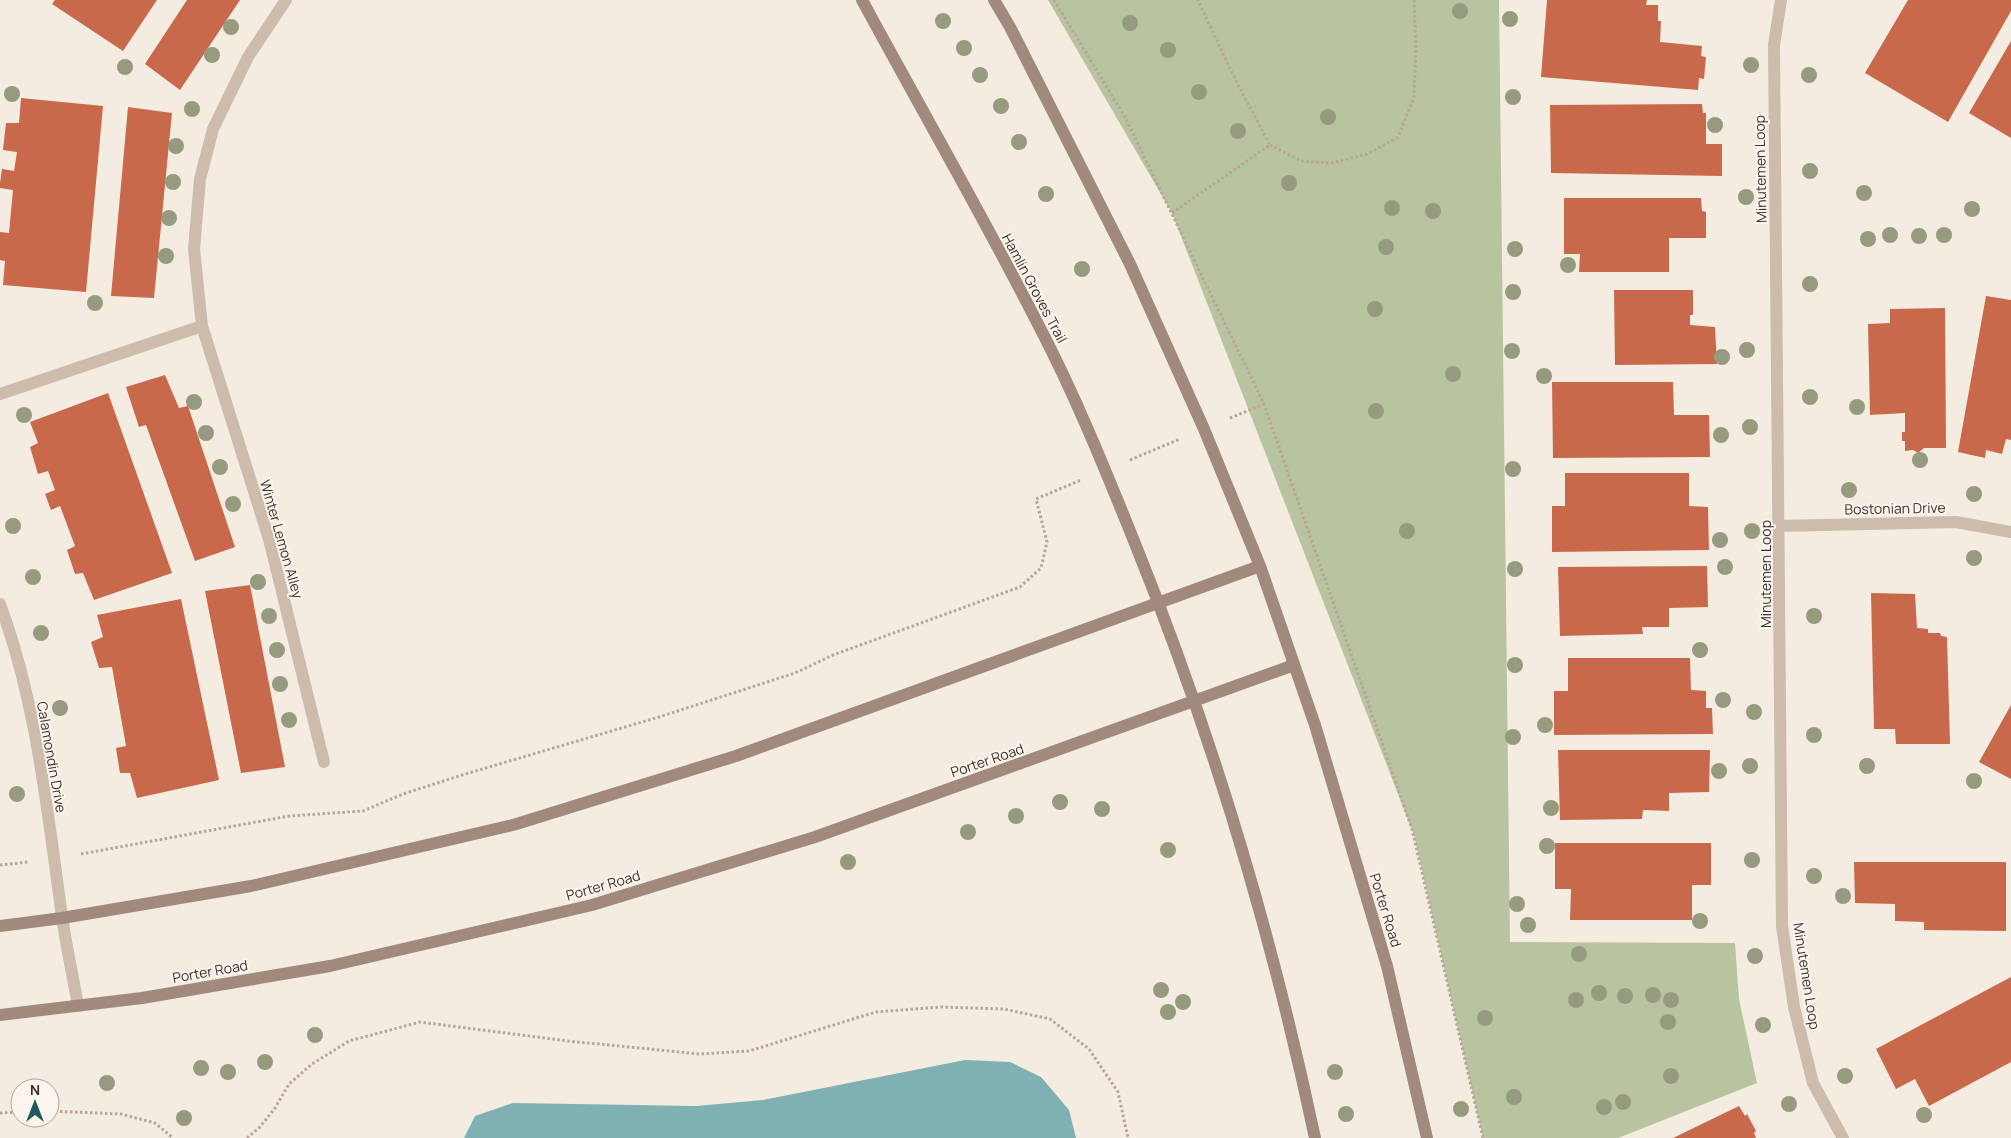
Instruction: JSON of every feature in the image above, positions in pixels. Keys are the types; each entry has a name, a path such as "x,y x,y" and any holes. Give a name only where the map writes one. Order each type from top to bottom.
{"street":[{"name":"Winter Lemon Alley","path":"286,0 248,57 213,128 202,170 194,249 202,326 269,539 324,762"},
{"name":"Hamlin Groves Trail","path":"862,0 1040,327 1105,470 1158,602"},
{"path":"0,926 62,918 251,886 513,825 736,756 1260,566 1204,429 1130,264 1010,26 994,0"},
{"name":"Minutemen Loop","path":"1781,0 1774,45 1782,926 1794,1007 1813,1083 1843,1138"},
{"path":"0,394 202,326"},
{"name":"Bostonian Drive","path":"1779,526 1956,522 2011,532"},
{"name":"Porter Road","path":"1260,566 1315,725 1387,966 1427,1138"},
{"path":"1158,602 1214,758 1268,939 1315,1138"},
{"name":"Calamondin Drive","path":"0,604 10,632 36,740 62,918 78,1006"},
{"name":"Porter Road","path":"0,1015 142,998 330,966 592,905 815,837 1294,666"}],"path":[{"path":"1054,0 1125,117 1264,404 1412,829 1483,1138"},
{"path":"1198,0 1234,76 1270,145 1301,161 1331,163 1368,154 1398,137 1414,97 1416,48 1414,0"},
{"path":"1172,213 1270,145"},
{"path":"0,865 54,858 289,816 363,811 403,794 462,775 659,718 796,673 833,655 1020,587 1041,568 1047,542 1036,499 1264,404"},
{"path":"246,1138 260,1127 275,1108 289,1084 312,1064 349,1041 420,1022 568,1041 700,1054 750,1051 876,1012 941,1007 1004,1009 1050,1019 1088,1049 1118,1092 1128,1138"},
{"path":"60,1111 121,1114 155,1123 173,1138"}],"green space":[{"path":"1048,0 1499,0 1510,942 1735,943 1739,999 1757,1083 1618,1138 1483,1138 1414,835 1172,213"}],"water":[{"path":"965,1060 1010,1062 1041,1077 1069,1110 1076,1138 464,1138 475,1116 513,1103 696,1106 763,1100"}],"building":[{"path":"55,0 157,0 123,51 52,4"},
{"path":"187,0 240,0 180,90 145,64"},
{"path":"1547,0 1647,0 1646,5 1658,5 1658,21 1661,21 1660,42 1702,46 1701,56 1706,57 1704,79 1699,78 1698,90 1541,77"},
{"path":"1908,0 2011,0 2011,11 1948,122 1865,73"},
{"path":"2011,41 2011,138 1969,113"},
{"path":"21,98 103,106 86,292 3,285 5,261 0,260 0,232 9,233 13,190 0,188 0,183 2,169 14,171 17,152 3,150 6,123 19,123"},
{"path":"1702,104 1703,113 1706,113 1706,144 1722,144 1722,176 1551,173 1550,105"},
{"path":"128,107 172,113 154,298 111,296"},
{"path":"1564,198 1701,198 1702,211 1706,212 1706,238 1669,238 1669,272 1579,272 1580,254 1564,254"},
{"path":"1614,290 1693,290 1693,315 1690,315 1690,325 1715,327 1717,364 1615,365"},
{"path":"1986,296 2011,300 2011,440 2006,439 2002,454 1986,450 1985,458 1958,452"},
{"path":"1945,308 1946,448 1924,448 1918,453 1913,450 1905,451 1905,441 1902,441 1902,432 1905,432 1905,413 1870,415 1868,324 1890,323 1890,309"},
{"path":"165,375 179,408 188,406 235,547 195,561 146,425 139,427 126,387"},
{"path":"1552,382 1673,382 1674,415 1709,415 1710,457 1553,458"},
{"path":"108,393 172,573 94,600 83,573 75,574 67,550 75,546 60,506 51,510 45,494 55,490 48,471 38,474 30,447 38,443 30,422"},
{"path":"1565,473 1689,473 1689,506 1708,507 1709,550 1552,552 1552,506 1565,506"},
{"path":"1707,566 1708,607 1669,608 1669,627 1642,627 1643,634 1560,636 1558,567"},
{"path":"250,585 285,767 241,773 205,591"},
{"path":"1871,593 1915,594 1917,628 1928,629 1928,633 1940,633 1941,636 1947,637 1950,744 1896,744 1895,729 1874,729"},
{"path":"181,599 219,780 137,798 130,773 120,773 116,748 126,746 112,667 99,668 91,642 103,637 97,615"},
{"path":"1568,658 1690,658 1691,690 1706,691 1706,708 1712,708 1713,734 1554,735 1554,691 1568,691"},
{"path":"2011,705 2011,779 1979,762"},
{"path":"1558,750 1710,750 1709,792 1669,793 1669,811 1643,810 1642,819 1560,820"},
{"path":"1555,843 1711,843 1711,885 1692,885 1692,920 1570,920 1571,889 1555,889"},
{"path":"1854,862 2006,862 2006,931 1924,930 1924,922 1895,921 1895,904 1855,903"},
{"path":"2011,977 2011,1062 1929,1106 1915,1079 1896,1089 1876,1049"},
{"path":"1739,1106 1745,1116 1747,1114 1756,1131 1754,1133 1756,1138 1673,1138"}]}
